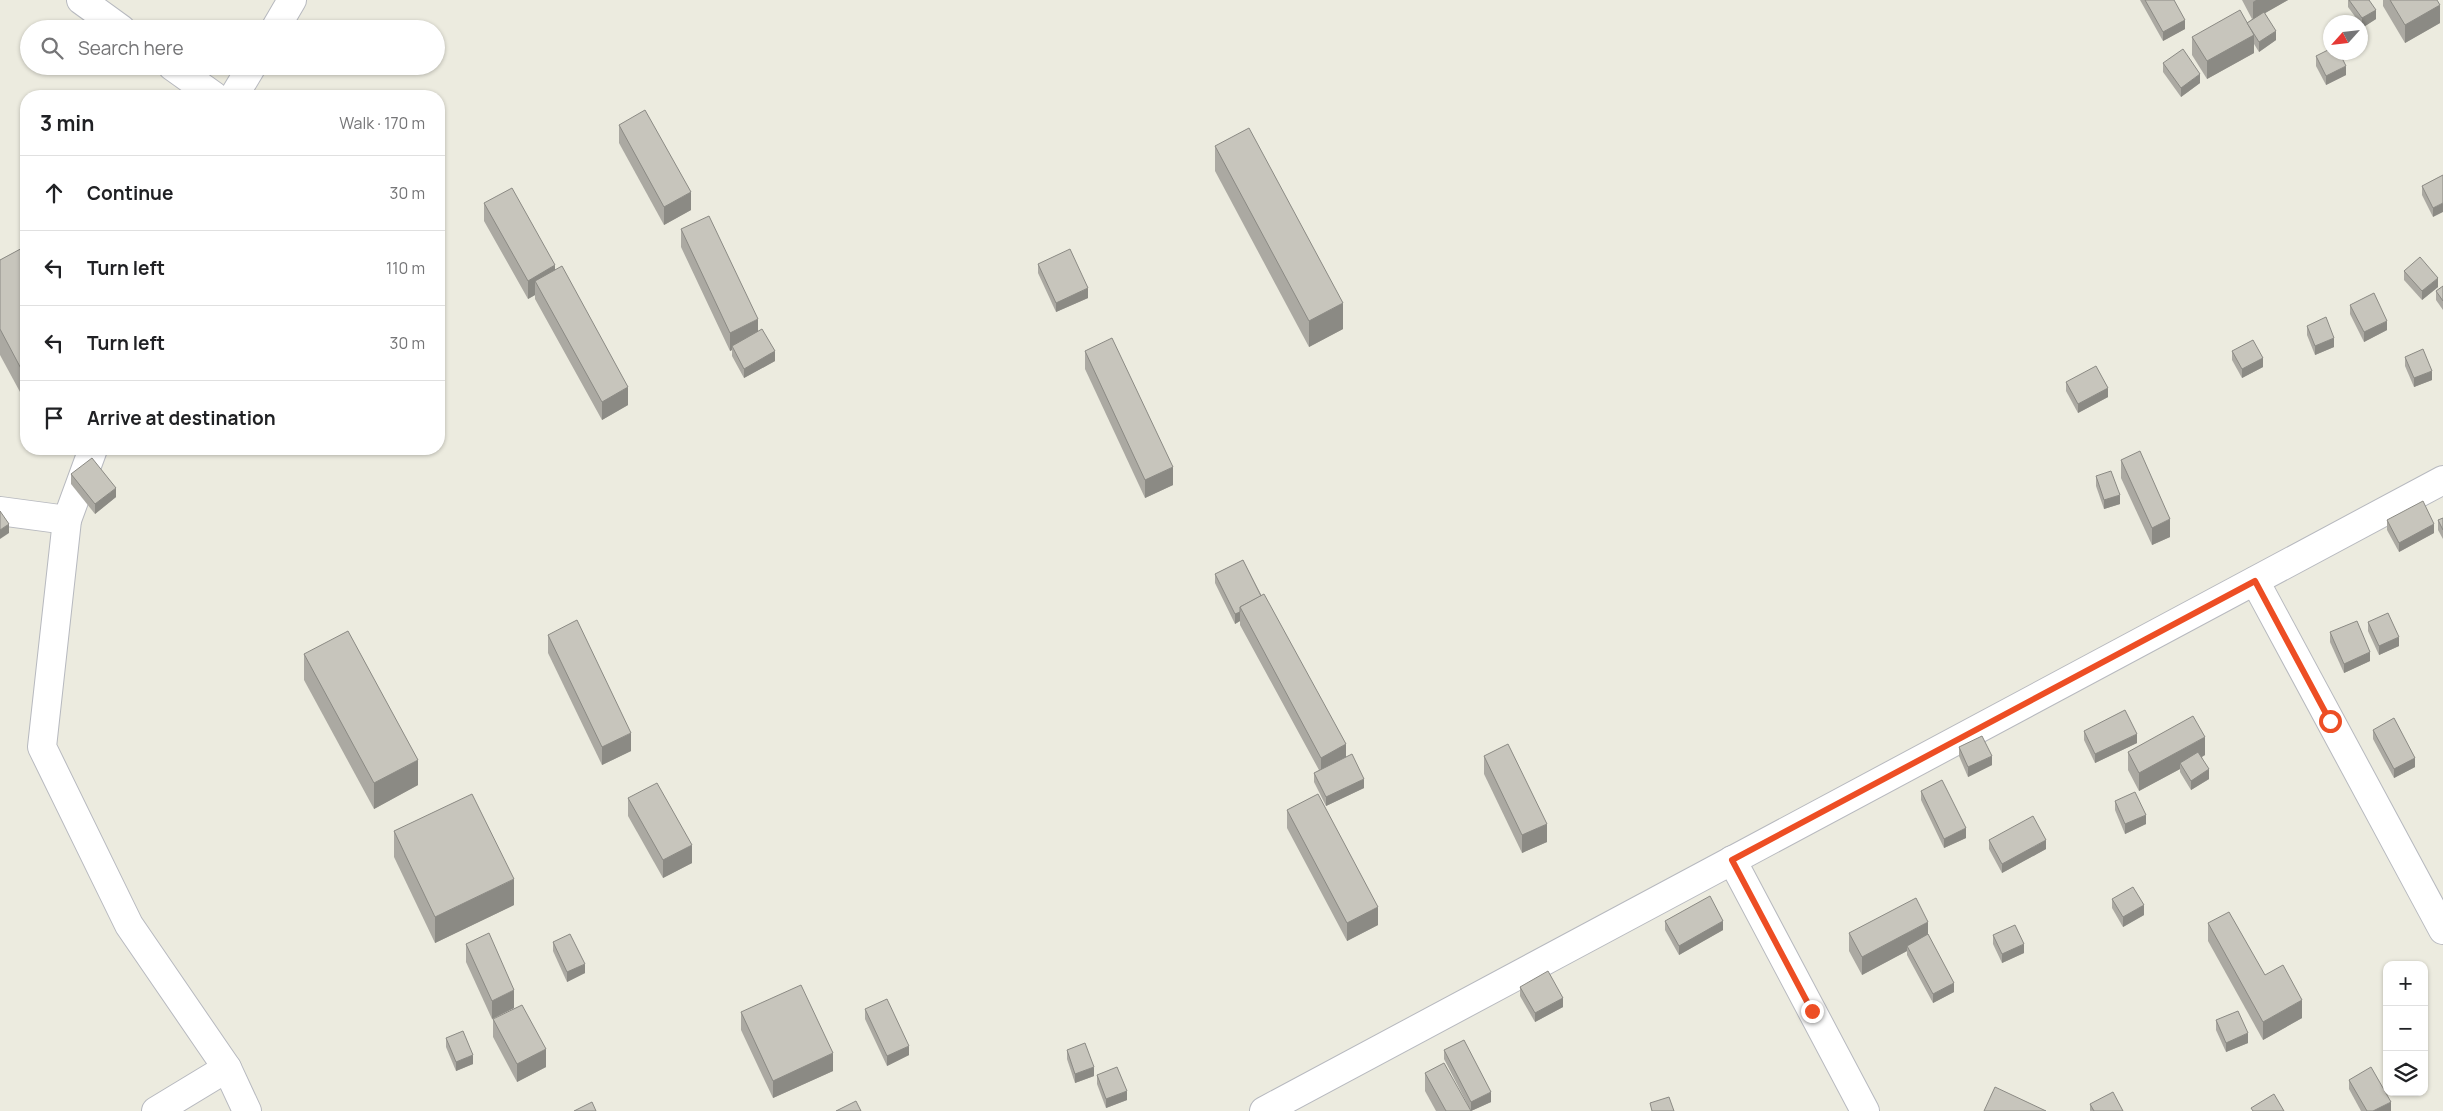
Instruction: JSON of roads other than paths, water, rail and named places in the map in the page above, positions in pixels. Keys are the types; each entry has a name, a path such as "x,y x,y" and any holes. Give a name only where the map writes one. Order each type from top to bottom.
{"street":[{"path":"81,0 109,20"},
{"path":"280,20 292,0"},
{"path":"185,75 206,90"},
{"path":"238,90 247,75"},
{"path":"91,455 66,520 42,747 129,925 227,1068 247,1111"},
{"path":"1264,1111 2443,480"},
{"path":"0,512 66,520"},
{"path":"2255,581 2443,930"},
{"path":"1732,860 1865,1111"},
{"path":"156,1111 227,1068"}]}
